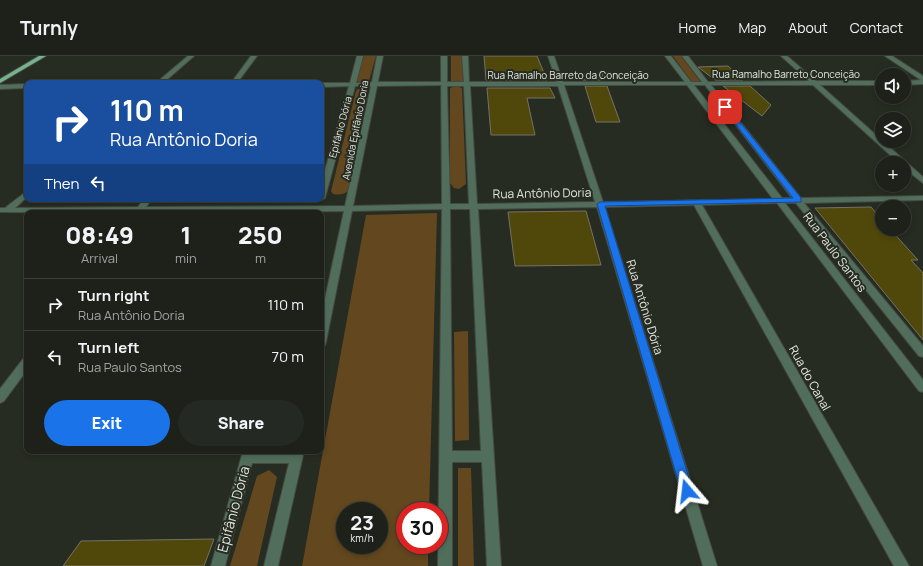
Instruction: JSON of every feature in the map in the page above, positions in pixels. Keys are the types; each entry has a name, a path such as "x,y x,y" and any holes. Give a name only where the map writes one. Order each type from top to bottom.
{"main road":[{"path":"0,81 43,56"}],"street":[{"path":"163,80 191,56"},
{"path":"236,80 254,56"},
{"name":"Epifânio Dória","path":"324,187 360,56"},
{"name":"Avenida Epifânio Doria","path":"350,208 380,56"},
{"path":"444,56 446,206 444,566"},
{"path":"465,56 494,566"},
{"name":"Rua Antônio Dória","path":"551,56 600,204 710,566"},
{"name":"Rua Paulo Santos","path":"668,56 923,388"},
{"name":"Rua Paulo Santos","path":"685,56 798,200 923,353"},
{"path":"784,56 896,156"},
{"path":"888,56 923,79"},
{"path":"911,83 923,82"},
{"name":"Rua Ramalho Barreto Conceição","path":"690,84 875,83"},
{"name":"Rua Ramalho Barreto da Conceição","path":"324,85 690,84"},
{"path":"0,86 24,86"},
{"path":"911,170 923,181"},
{"path":"0,216 4,210 24,195"},
{"name":"Rua Antônio Doria","path":"318,210 446,206 923,198"},
{"name":"Rua do Canal","path":"696,202 902,566"},
{"path":"324,328 350,208"},
{"name":"Rua Antônio Doria","path":"4,210 24,210"},
{"path":"0,398 24,366"},
{"path":"248,454 297,454 271,566"},
{"name":"Epifânio Dória","path":"218,566 248,454"},
{"path":"445,457 487,456"}],"shaded area":[{"path":"364,56 376,56 369,81 361,83 356,79"},
{"path":"451,56 462,56 464,82 451,82"},
{"path":"673,56 681,56 700,81 691,81"},
{"path":"456,86 462,88 466,184 459,189 454,188 450,183 450,88"},
{"path":"358,89 367,89 368,92 348,191 337,195 333,194 331,191 356,91"},
{"path":"437,213 429,502 396,502 396,554 428,554 428,566 302,566 322,454 324,454 324,445 366,215"},
{"path":"468,331 469,440 455,441 454,332"},
{"path":"458,468 471,468 474,566 458,566"},
{"path":"269,470 277,477 257,566 230,566 257,476"}],"building":[{"path":"484,56 537,56 547,80 486,80"},
{"path":"728,66 743,80 715,80 698,67"},
{"path":"602,73 604,80 583,80 581,74"},
{"path":"585,86 607,86 620,122 596,122"},
{"path":"723,86 750,86 771,105 762,116"},
{"path":"487,88 550,88 555,98 527,98 535,135 491,135"},
{"path":"871,207 875,212 875,236 896,236 918,260 911,260 923,273 923,340 815,208"},
{"path":"586,211 601,265 515,266 508,212"},
{"path":"214,539 204,566 63,566 81,541"}],"route":[{"path":"687,491 600,204 798,200 725,107"}]}
